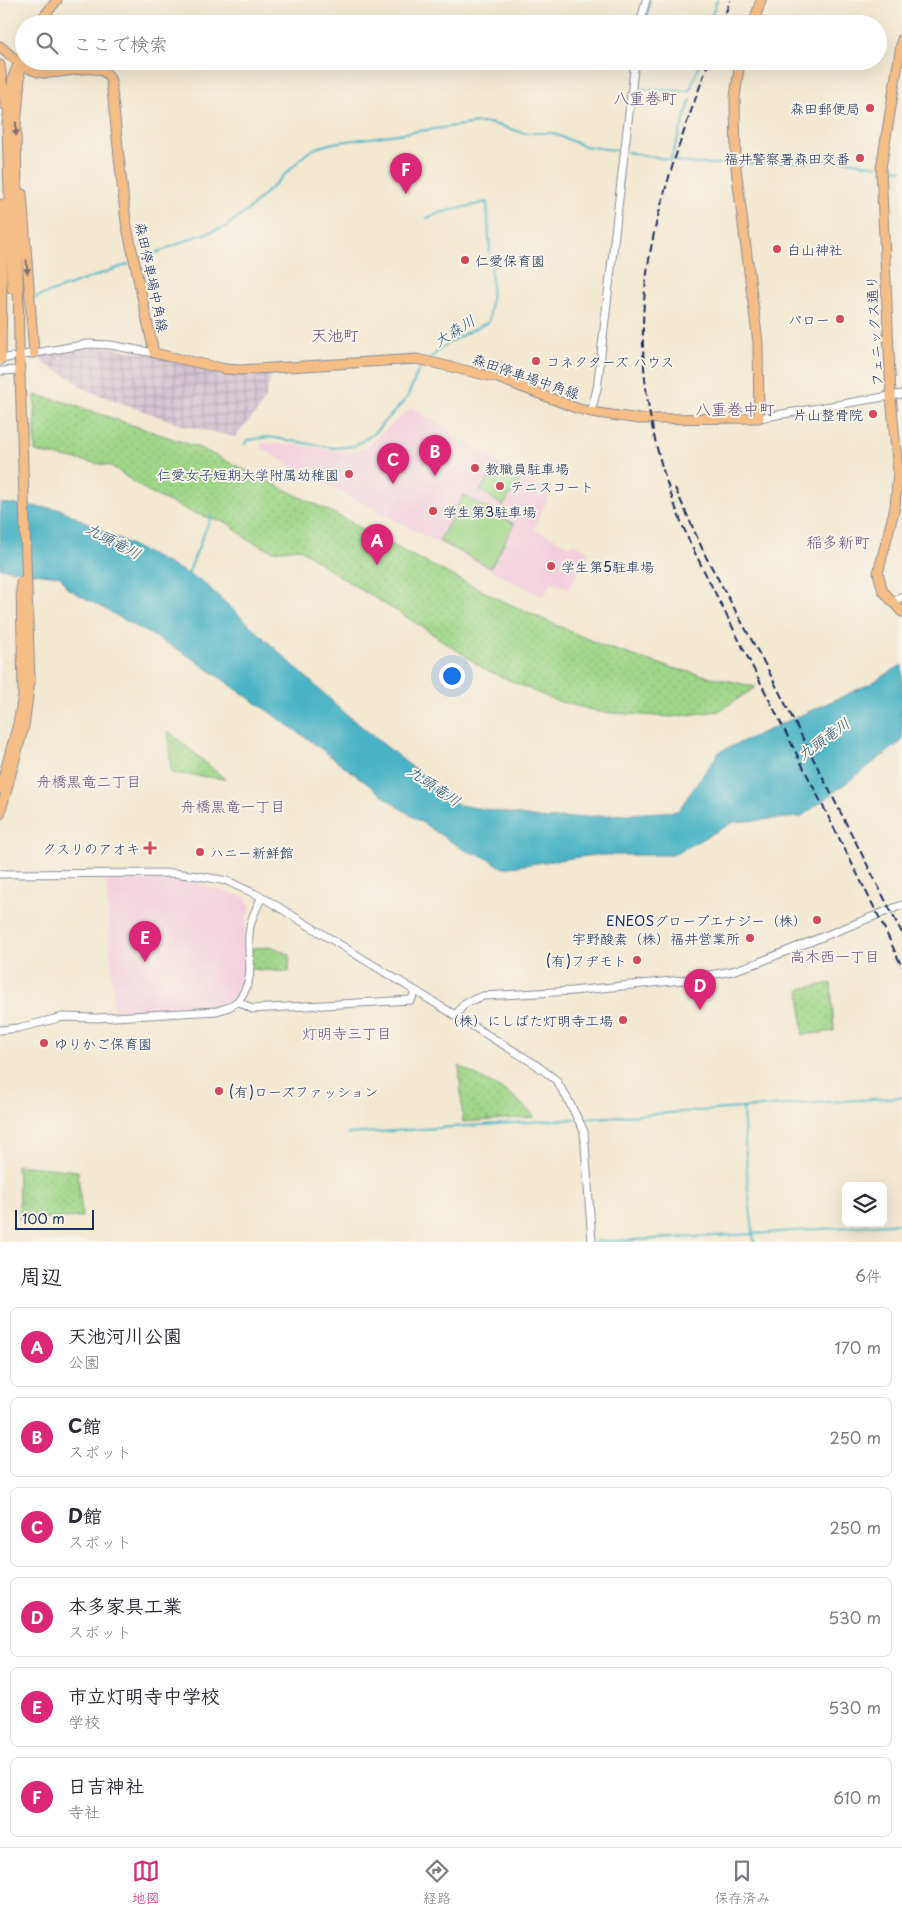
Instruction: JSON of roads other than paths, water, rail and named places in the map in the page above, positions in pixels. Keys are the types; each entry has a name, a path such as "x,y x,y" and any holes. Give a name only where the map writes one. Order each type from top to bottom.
{"main road":[{"path":"45,15 57,0"},
{"path":"756,15 761,0"},
{"name":"フェニックス通り","path":"897,607 883,591 878,576 895,507 897,491 880,168 902,39"},
{"path":"0,46 15,60"},
{"path":"0,65 12,169 30,681 0,814"},
{"path":"7,125 13,77 16,70"},
{"path":"0,360 3,197 12,169 19,70"},
{"name":"森田停車場中角線","path":"36,70 45,73 84,70"},
{"name":"森田停車場中角線","path":"100,70 105,72 110,78 126,222 154,352 240,370 417,359 498,378 591,412 639,419 759,418"},
{"path":"739,70 735,97 736,163 758,343 759,418"},
{"path":"12,169 22,194 34,354"},
{"path":"0,789 21,725"}],"street":[{"path":"642,15 646,0"},
{"path":"591,412 597,389 634,70"},
{"path":"24,355 88,344 110,345 154,352"},
{"path":"0,360 12,357"},
{"path":"0,371 18,371"},
{"path":"759,418 902,394"},
{"path":"897,607 902,596"},
{"path":"0,874 173,873 227,882 262,897 535,1064 556,1080 584,1131 592,1242"},
{"path":"0,1030 18,1028 63,1017 97,1018 217,1011 228,1007 238,1001 247,990 250,980 249,933 251,922 262,897"},
{"path":"455,1016 465,1003 483,996 572,991 682,980 732,971 758,963 902,905"},
{"path":"238,1001 252,1010 411,1000 416,991"}],"water":[{"name":"九頭竜川","path":"0,503 60,509 202,581 346,714 459,805 545,819 678,811 719,752 870,684 902,665 902,741 801,817 734,822 672,855 594,855 503,868 485,857 464,850 398,807 308,739 186,654 67,588 61,576 0,568"}],"waterway":[{"path":"648,15 650,0"},
{"path":"712,15 717,0"},
{"path":"639,70 636,86 639,89 686,91 691,89"},
{"path":"691,87 698,70"},
{"path":"671,158 691,99"},
{"path":"138,260 225,227 247,211 307,153 333,143 477,123 490,123 524,133 552,133 584,146 622,151"},
{"path":"627,152 694,164 733,164"},
{"path":"738,164 843,160 877,166"},
{"path":"885,167 902,170"},
{"name":"大森川","path":"427,218 439,213 487,202 492,285 489,322 450,342 430,359"},
{"path":"34,298 129,264"},
{"name":"大森川","path":"245,444 248,440 269,437 334,448 354,446 373,434 407,398 421,364"},
{"name":"大森川","path":"188,574 211,516"},
{"path":"580,1119 902,1097"},
{"path":"743,1108 748,1189 754,1242"},
{"path":"348,1134 575,1119"},
{"path":"595,1242 753,1234 902,1223"}],"railway":[{"path":"725,15 730,0"},
{"path":"706,70 672,169 651,249 645,293 643,336 645,379 651,421 661,463 692,547 881,921 902,967"},
{"path":"675,488 706,557 767,668 902,933"}],"place":[{"name":"森田郵便局","path":"870,108"},
{"name":"福井警察署森田交番","path":"860,158"},
{"name":"日吉神社","path":"406,194"},
{"name":"白山神社","path":"777,249"},
{"name":"仁愛保育園","path":"465,260"},
{"name":"バロー","path":"840,319"},
{"name":"コネクターズ ハウス","path":"536,361"},
{"name":"片山整骨院","path":"873,414"},
{"name":"教職員駐車場","path":"475,468"},
{"name":"仁愛女子短期大学附属幼稚園","path":"349,474"},
{"name":"C館","path":"435,476"},
{"name":"D館","path":"393,484"},
{"name":"テニスコート","path":"500,486"},
{"name":"学生第3駐車場","path":"433,511"},
{"name":"天池河川公園","path":"377,565"},
{"name":"学生第5駐車場","path":"551,566"},
{"name":"クスリのアオキ","path":"150,848"},
{"name":"ハニー新鮮館","path":"200,852"},
{"name":"ENEOSグローブエナジー（株）","path":"817,920"},
{"name":"宇野酸素（株）福井営業所","path":"750,938"},
{"name":"(有)フヂモト","path":"637,960"},
{"name":"市立灯明寺中学校","path":"145,962"},
{"name":"本多家具工業","path":"700,1010"},
{"name":"（株）にしばた灯明寺工場","path":"623,1020"},
{"name":"ゆりかご保育園","path":"44,1043"},
{"name":"(有)ローズファッション","path":"219,1091"}],"district":[{"name":"八重巻町","path":"645,97"},
{"name":"天池町","path":"335,334"},
{"name":"八重巻中町","path":"735,408"},
{"name":"稲多新町","path":"838,541"},
{"name":"舟橋黒竜二丁目","path":"89,780"},
{"name":"舟橋黒竜一丁目","path":"233,805"},
{"name":"高木西一丁目","path":"835,955"},
{"name":"灯明寺三丁目","path":"347,1032"}]}
